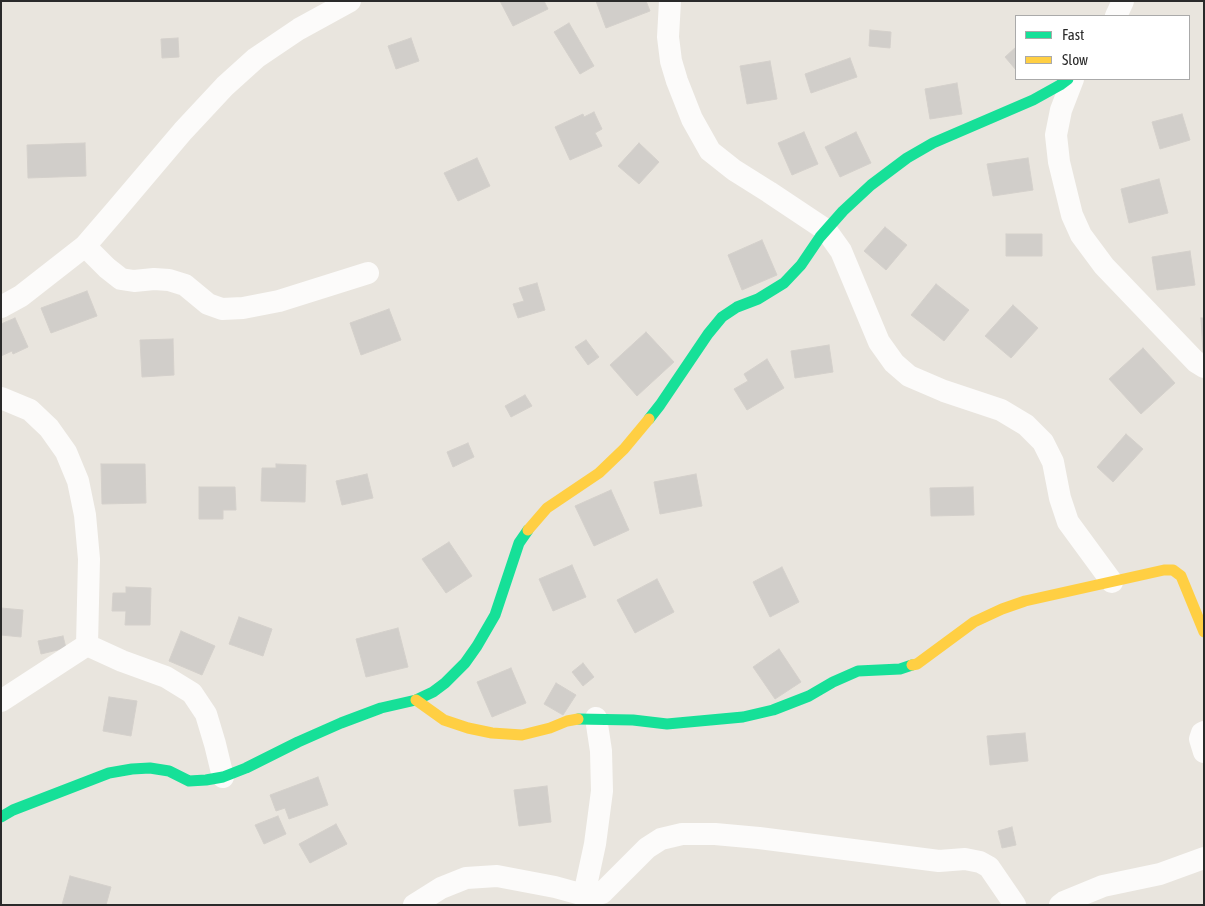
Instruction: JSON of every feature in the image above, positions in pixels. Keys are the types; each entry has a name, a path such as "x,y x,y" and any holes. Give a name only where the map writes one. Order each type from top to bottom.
{"street":[{"path":"1,307 21,296 85,246 184,131 225,86 256,58 299,29 350,1"},
{"path":"670,1 668,37 671,61 692,118 710,151 734,170 826,230 841,252 879,342 894,363 909,376 944,391 1001,410 1026,425 1043,442 1053,462 1060,498 1068,522 1112,582"},
{"path":"1116,15 1123,1"},
{"path":"1,817 13,810 109,773 150,768 169,772 189,781 223,777 341,723 381,708 416,700 433,692 465,663 477,646 494,615 519,543 532,524 547,508 599,473 624,449 660,405 708,334 722,317 738,307 758,299 784,283 801,266 826,230 843,211 871,185 907,158 934,143 1033,100 1067,80"},
{"path":"1073,80 1061,110 1056,135 1059,162 1069,206 1081,235 1104,266 1196,362 1204,366"},
{"path":"85,246 121,279 134,281 169,280 185,285 208,304 222,309 243,308 279,301 368,273"},
{"path":"1,398 30,410 49,428 66,452 78,481 85,515 89,559 87,645"},
{"path":"416,700 444,720 468,728 522,735 550,728 567,721 581,719 633,720 667,724 743,717 773,710 809,696 833,682 858,671 900,669 917,664 974,622 1002,609 1025,601 1164,570 1173,570 1181,576 1204,632"},
{"path":"87,645 122,661 166,677 192,693 206,714 223,777"},
{"path":"1,701 87,645"},
{"path":"584,896 595,844 602,791 601,751 596,718"},
{"path":"1204,732 1200,739 1204,752"},
{"path":"414,905 441,888 466,878 489,876 555,887 584,896 592,896 602,893 647,848 661,840 682,834 715,834 839,847 939,861 965,859 980,862 989,867 1015,905"},
{"path":"1060,905 1103,886 1160,874 1204,858"}],"building":[{"path":"500,1 544,1 548,9 513,26"},
{"path":"596,1 646,1 650,11 606,28"},
{"path":"569,23 594,66 580,74 554,32"},
{"path":"870,30 891,32 890,48 869,46"},
{"path":"178,38 179,57 162,58 161,39"},
{"path":"411,38 419,61 396,69 388,46"},
{"path":"1015,48 1015,69 1005,57"},
{"path":"850,58 857,77 811,93 805,74"},
{"path":"770,61 777,99 747,104 740,66"},
{"path":"957,83 962,114 930,119 925,89"},
{"path":"594,112 602,129 595,133 602,146 570,160 555,127 583,114 584,117"},
{"path":"1182,114 1190,140 1160,149 1152,122"},
{"path":"804,132 818,164 792,175 778,143"},
{"path":"856,132 871,163 840,177 825,147"},
{"path":"85,143 86,176 28,178 27,145"},
{"path":"639,143 659,162 639,184 618,166"},
{"path":"477,158 490,186 458,201 444,173"},
{"path":"1028,158 1033,190 993,196 987,164"},
{"path":"1159,179 1168,213 1129,223 1121,189"},
{"path":"885,227 907,245 886,270 864,251"},
{"path":"1006,234 1042,234 1042,256 1006,256"},
{"path":"762,240 777,275 742,290 728,255"},
{"path":"1190,251 1195,285 1157,290 1152,257"},
{"path":"537,283 545,310 518,318 513,304 524,301 519,288"},
{"path":"936,284 969,310 944,341 911,315"},
{"path":"87,291 97,316 51,333 41,308"},
{"path":"1013,305 1038,328 1011,358 985,336"},
{"path":"389,309 401,340 361,355 350,323"},
{"path":"15,318 28,347 13,354 12,351 1,356 1,324"},
{"path":"1201,318 1204,318 1204,352 1203,352"},
{"path":"646,332 674,362 637,396 610,365"},
{"path":"173,339 174,375 142,377 140,340"},
{"path":"586,340 599,357 588,365 575,347"},
{"path":"829,345 833,372 795,378 791,351"},
{"path":"1143,348 1175,383 1141,414 1109,379"},
{"path":"767,359 784,388 747,410 734,389 748,381 744,374"},
{"path":"525,395 532,406 511,417 505,406"},
{"path":"1126,434 1143,449 1113,482 1097,467"},
{"path":"468,443 474,457 453,467 447,452"},
{"path":"101,464 145,464 146,503 102,504"},
{"path":"276,464 306,465 305,502 261,501 262,468 276,468"},
{"path":"367,474 373,498 342,505 336,481"},
{"path":"696,474 702,506 660,514 654,482"},
{"path":"199,487 235,487 236,510 223,510 223,519 199,519"},
{"path":"973,487 974,515 931,516 930,488"},
{"path":"611,490 629,530 594,546 575,506"},
{"path":"449,542 472,576 446,593 422,559"},
{"path":"572,565 586,597 553,611 539,579"},
{"path":"782,567 799,602 770,617 753,582"},
{"path":"657,579 674,612 635,633 617,600"},
{"path":"126,587 151,588 150,625 125,625 126,611 112,611 113,593 126,593"},
{"path":"1,608 23,610 21,637 1,635"},
{"path":"239,617 272,629 263,656 229,644"},
{"path":"398,628 408,667 366,677 356,639"},
{"path":"181,631 215,646 202,675 169,661"},
{"path":"63,636 66,648 41,654 38,641"},
{"path":"779,649 801,682 775,699 753,667"},
{"path":"583,663 594,677 583,686 572,672"},
{"path":"511,668 526,703 492,717 477,682"},
{"path":"556,683 576,695 563,715 544,704"},
{"path":"109,697 137,701 131,736 103,731"},
{"path":"1025,733 1028,761 990,765 987,736"},
{"path":"318,777 328,805 289,819 285,808 276,811 270,795"},
{"path":"547,786 551,822 519,826 514,790"},
{"path":"278,816 286,834 264,844 255,825"},
{"path":"336,824 347,844 310,863 299,844"},
{"path":"1012,827 1016,845 1002,848 998,831"},
{"path":"70,876 111,887 106,905 62,905"}],"traffic: fast":[{"path":"649,419 722,317 737,307 758,299 784,283 801,265 820,237 843,211 871,185 907,158 933,143 1033,100 1067,80"},
{"path":"1,817 13,810 109,773 150,768 169,771 189,781 223,777 341,723 381,708 416,700 433,692 465,663 477,646 495,615 519,543 528,530"},
{"path":"578,719 633,720 667,724 743,717 773,710 809,696 833,682 858,671 900,669 912,665"}],"traffic: slow":[{"path":"528,530 547,508 599,473 624,449 649,419"},
{"path":"912,665 917,664 974,622 1002,609 1025,601 1164,570 1173,570 1181,576 1204,632"},
{"path":"416,700 444,720 492,733 522,735 578,719"}]}
